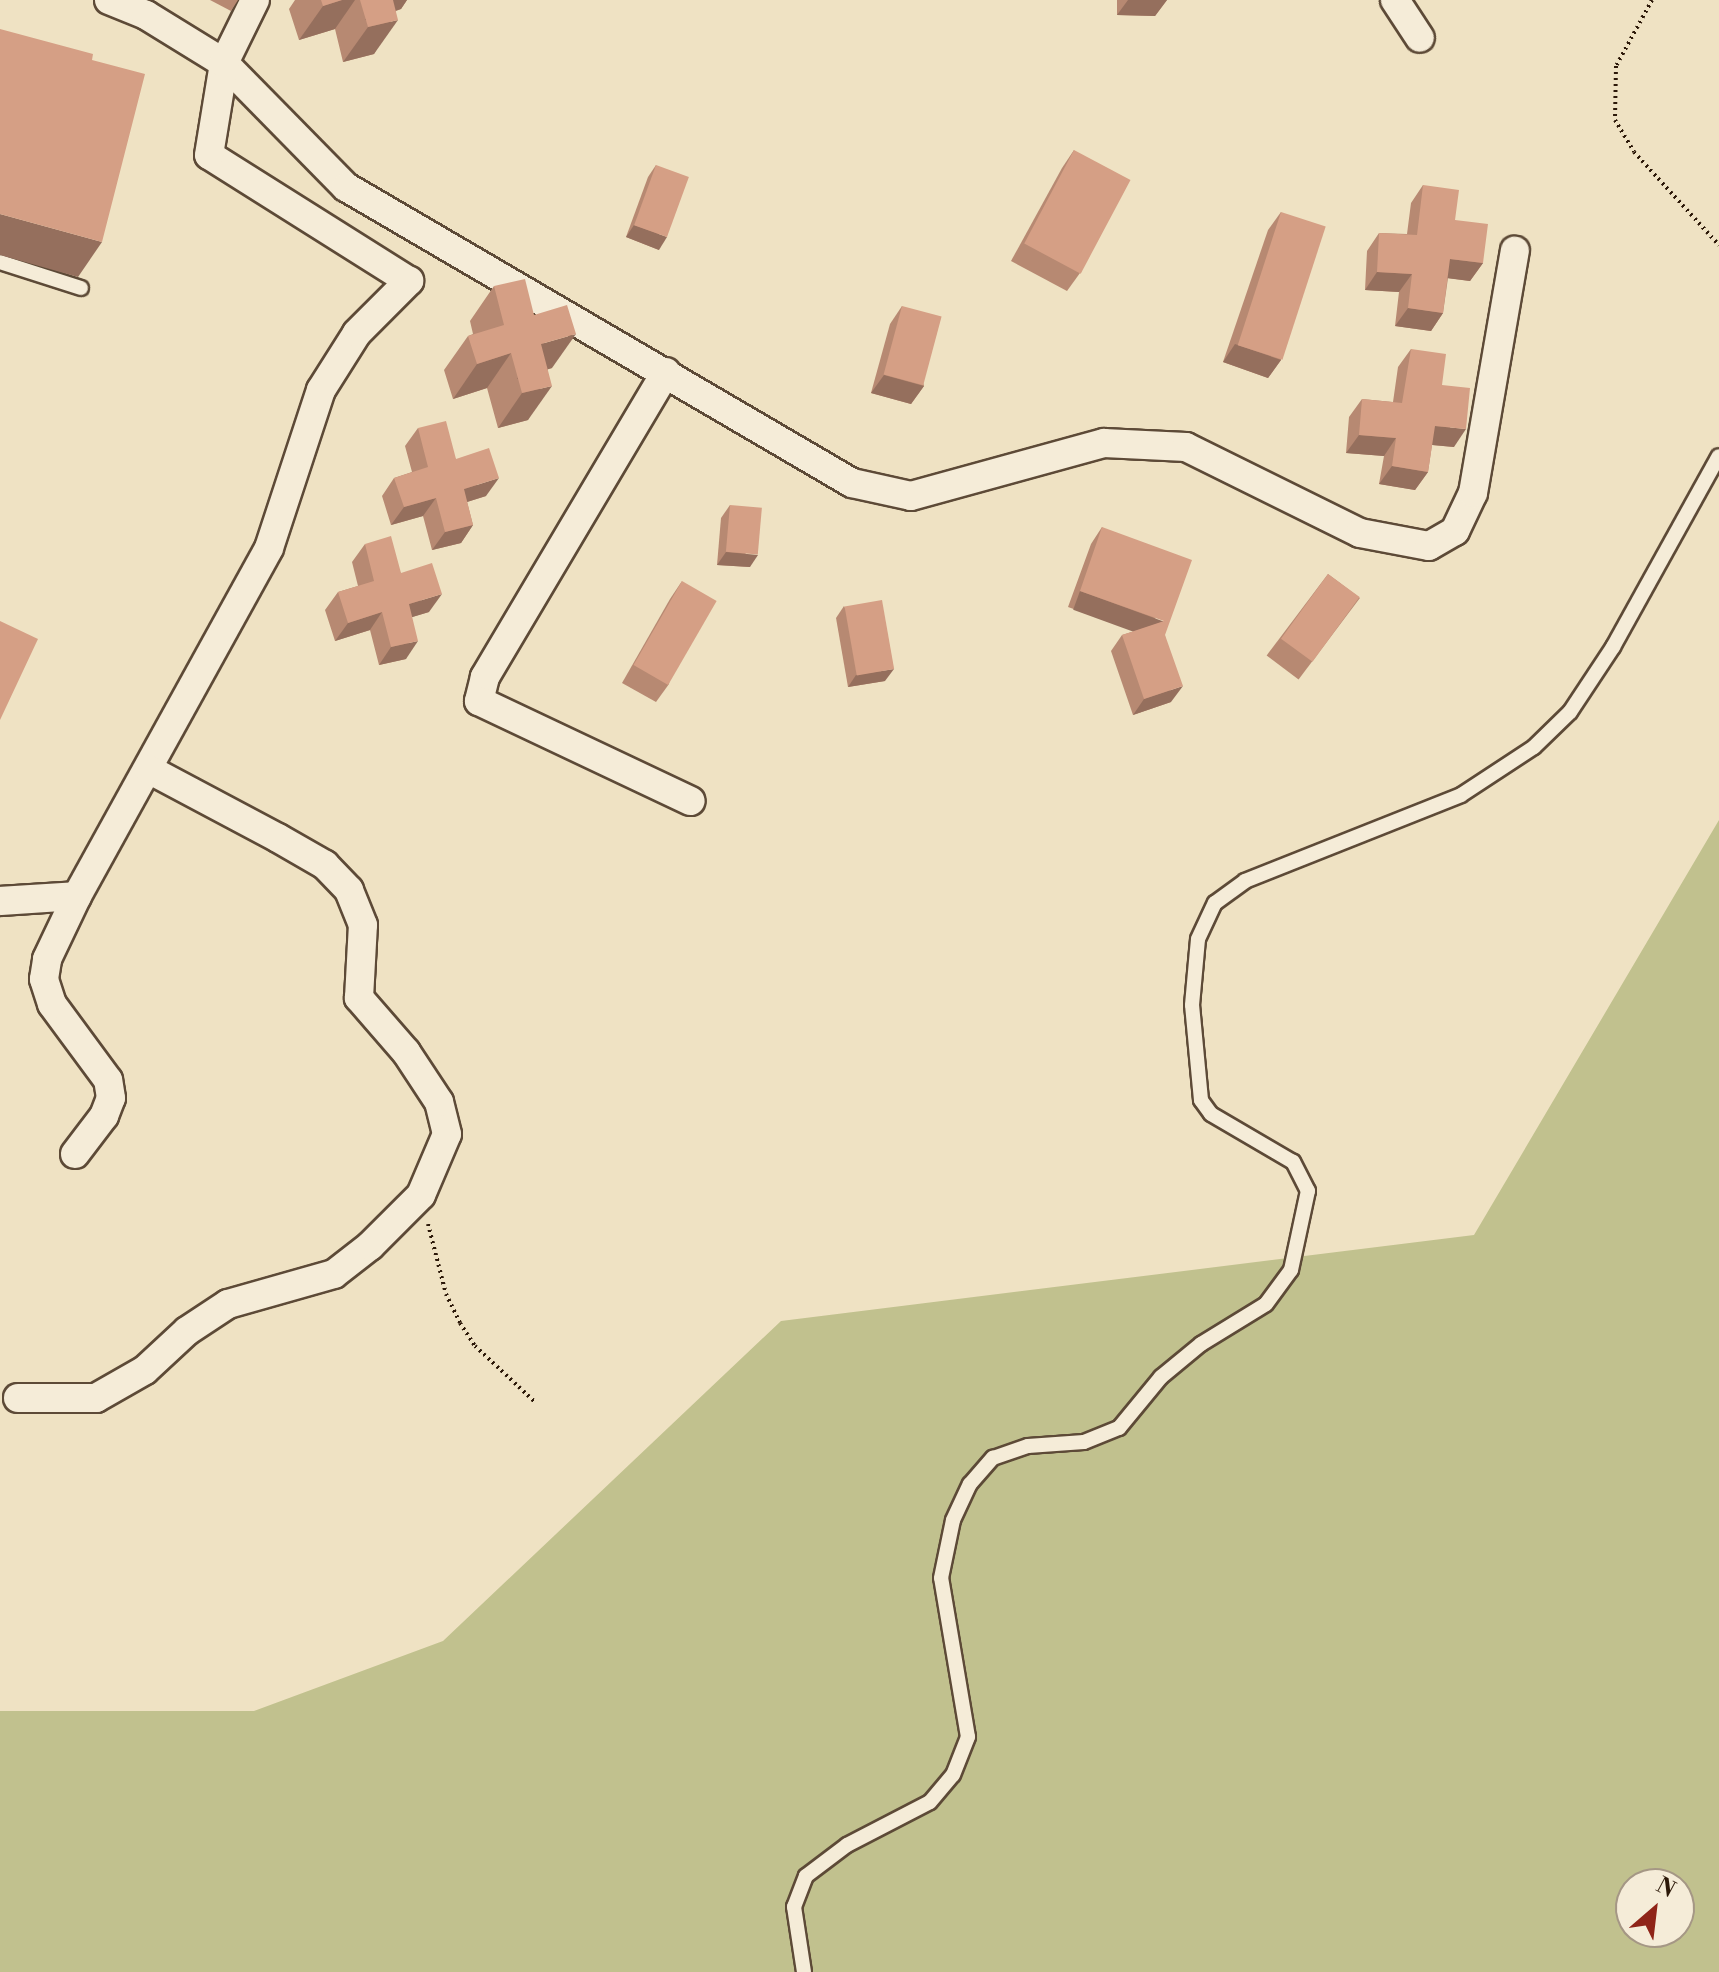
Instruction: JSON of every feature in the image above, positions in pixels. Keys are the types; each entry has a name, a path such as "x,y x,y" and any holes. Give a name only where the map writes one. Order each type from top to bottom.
{"street":[{"path":"109,0 146,15 224,63 346,187 852,483 911,496 1104,443 1186,447 1360,533 1429,546 1455,531 1473,493 1515,251"},
{"path":"75,1154 104,1116 111,1098 108,1080 52,1004 44,979 47,959 77,896 269,548 321,390 357,333 409,281 209,155 224,63 255,0"},
{"path":"1395,0 1420,38"},
{"path":"666,372 485,677 479,701 691,801"},
{"path":"18,1398 96,1398 145,1370 187,1331 228,1304 334,1274 370,1246 421,1195 447,1134 439,1102 406,1052 359,998 363,925 349,890 325,865 148,769"},
{"path":"0,901 77,896"}],"lane":[{"path":"0,262 81,288"},
{"path":"804,1972 794,1907 806,1876 847,1845 930,1802 953,1775 968,1737 941,1578 953,1520 970,1484 993,1458 1028,1446 1084,1442 1119,1428 1191,1352 1266,1304 1291,1270 1308,1191 1293,1162 1211,1114 1201,1100 1192,1005 1198,939 1215,903 1245,881 1461,795 1534,747 1570,712 1613,647 1719,456"}],"path":[{"path":"1652,0 1616,66 1615,120 1634,152 1719,245"},
{"path":"421,1195 446,1294 460,1323 475,1346 535,1402"}],"green space":[{"path":"1719,820 1719,1972 0,1972 0,1711 254,1711 443,1641 781,1321 1474,1235"}],"building":[{"path":"321,0 342,0 323,6"},
{"path":"360,0 393,0 398,20 368,27"},
{"path":"0,29 93,54 92,60 145,74 102,242 0,214"},
{"path":"1074,150 1131,180 1081,274 1024,244"},
{"path":"656,165 689,177 667,237 634,225"},
{"path":"1423,185 1459,190 1455,220 1488,224 1483,263 1450,259 1443,313 1408,308 1412,274 1377,272 1379,233 1417,235"},
{"path":"1281,212 1326,227 1282,360 1238,345"},
{"path":"525,279 534,315 567,305 576,334 541,344 552,386 522,393 511,353 477,364 468,336 504,325 494,286"},
{"path":"902,306 942,317 923,385 884,375"},
{"path":"1411,349 1446,354 1442,385 1470,388 1466,429 1435,426 1428,472 1392,466 1396,438 1359,435 1362,399 1402,403"},
{"path":"446,421 456,459 489,448 499,478 464,489 473,525 445,532 436,498 404,507 394,478 428,467 418,428"},
{"path":"730,505 762,508 758,555 726,552"},
{"path":"1102,527 1192,560 1165,635 1183,686 1144,699 1122,635 1164,621 1080,591"},
{"path":"391,536 401,573 432,563 442,594 409,604 418,641 391,647 382,612 348,623 338,592 374,581 365,544"},
{"path":"1328,574 1360,597 1313,662 1281,639"},
{"path":"682,581 717,601 668,685 634,665"},
{"path":"882,600 894,669 857,676 845,607"},
{"path":"0,621 38,639 0,720"}]}
